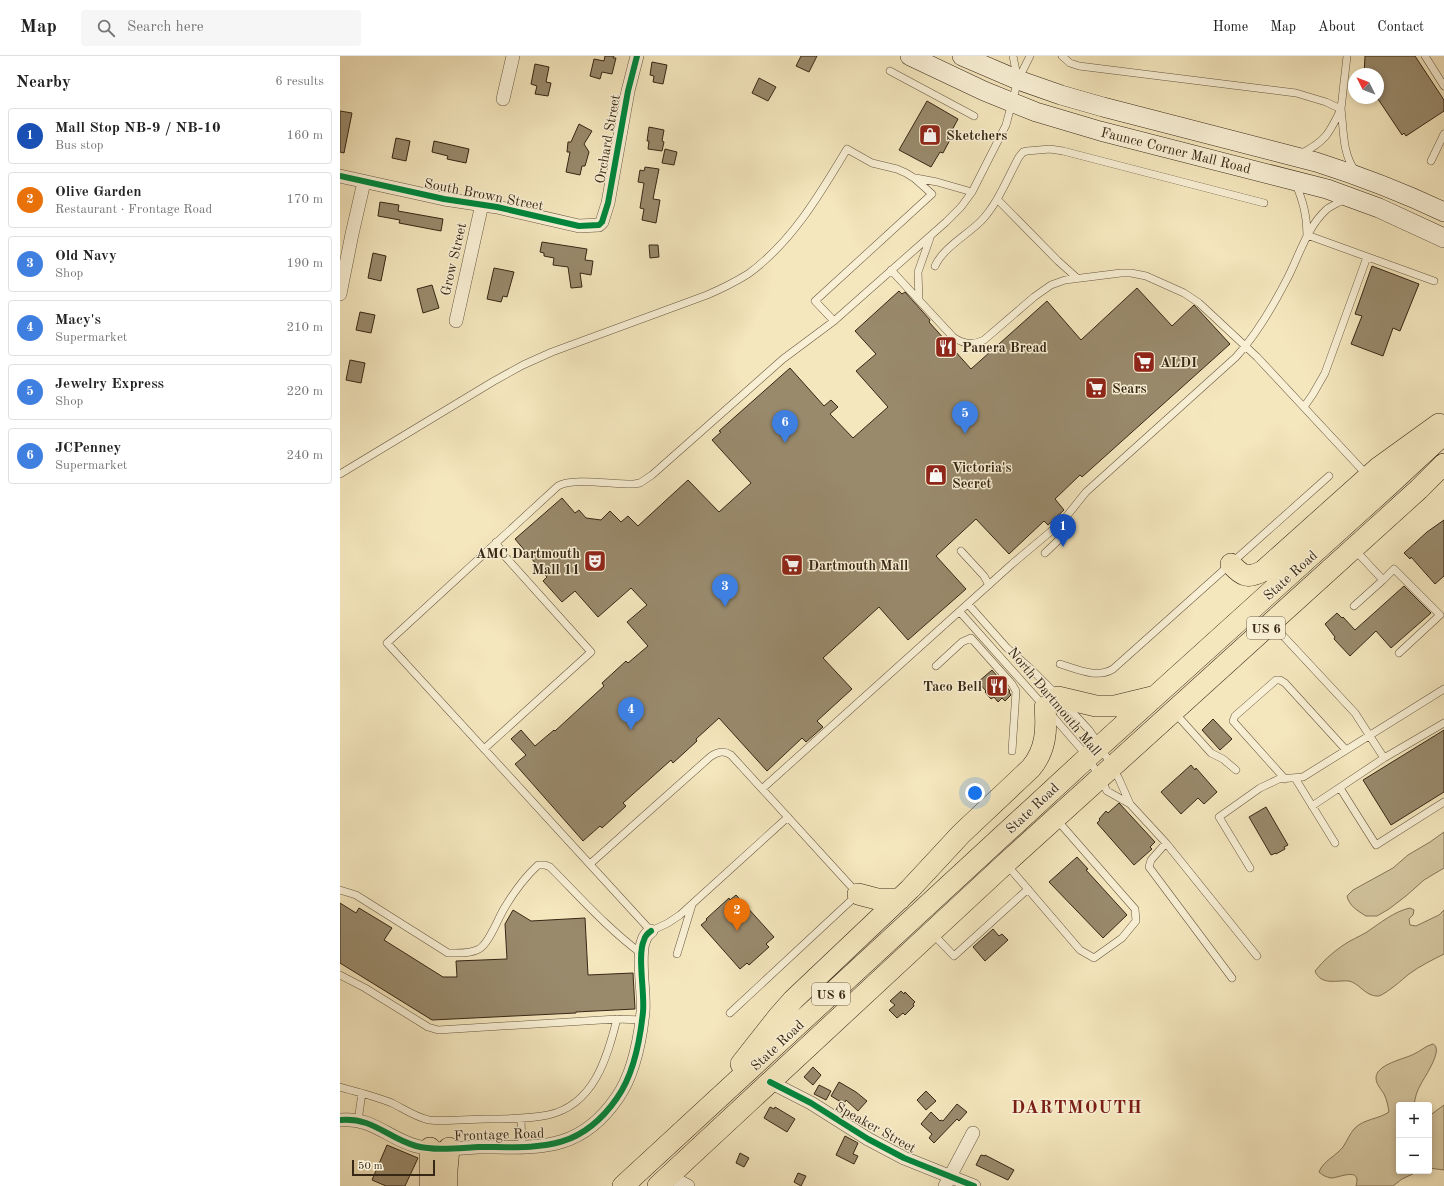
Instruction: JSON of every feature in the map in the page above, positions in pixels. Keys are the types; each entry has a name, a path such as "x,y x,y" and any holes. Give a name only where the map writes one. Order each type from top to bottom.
{"main road":[{"name":"Faunce Corner Mall Road","path":"910,56 984,91 1036,112 1100,131 1294,180 1349,196 1444,238"},
{"name":"Faunce Corner Mall Road","path":"962,56 1018,80 1103,107 1295,156 1358,176 1444,212"},
{"path":"1231,564 1240,574 1244,575 1254,575 1263,571 1386,461 1444,421"},
{"name":"State Road","path":"623,1186 1094,751 1384,490 1444,434"},
{"name":"State Road","path":"663,1181 1055,818 1419,489 1444,464"},
{"path":"706,1110 778,1017 793,1000 900,899 934,865 961,834 1026,774 1036,762 1044,746 1052,702 1096,706 1115,706 1155,697"},
{"path":"934,865 1038,803"},
{"path":"865,932 863,913 858,894 877,899 900,899"},
{"path":"430,1186 440,1148"},
{"path":"440,1148 447,1170 447,1186"}],"street":[{"path":"503,99 513,56"},
{"name":"Orchard Street","path":"599,225 602,222 608,204 628,90 637,56"},
{"name":"South Brown Street","path":"340,176 444,199 482,204 579,226 599,225"},
{"path":"340,294 364,182"},
{"name":"Grow Street","path":"456,321 482,204"},
{"name":"Frontage Road","path":"340,1120 358,1121 372,1125 409,1143 440,1148 543,1146 563,1142 585,1130 603,1116 617,1098 627,1080 636,1052 642,1020 643,941 651,931"},
{"name":"Speaker Street","path":"770,1082 810,1103 886,1149 947,1181 974,1186"},
{"path":"947,1181 973,1133"},
{"path":"663,1181 688,1186"}],"lane":[{"path":"1013,56 1018,80"},
{"path":"788,817 674,920 651,931 387,643 562,483 634,484 646,479 783,359 834,321 931,236 955,214 972,192 1006,126 1018,80 1030,56"},
{"path":"1062,56 1070,63 1079,66 1296,93 1326,102 1341,109"},
{"path":"1347,56 1341,109 1347,156 1358,176"},
{"path":"1424,56 1444,86"},
{"path":"890,71 974,116"},
{"path":"1295,156 1310,149 1323,140 1330,131 1341,109"},
{"path":"1431,161 1444,134"},
{"path":"340,474 523,365 552,352 707,295 748,274 771,253 803,217 823,190 847,149 872,163 897,169 914,178 932,194 815,301 834,321"},
{"path":"935,266 943,255 980,222 997,199 1020,154 1031,150 1050,149 1152,173 1264,203"},
{"path":"914,178 937,182 972,192"},
{"path":"1294,180 1304,205 1307,236"},
{"path":"762,789 989,585 1062,522 1086,492 1236,357 1256,333 1278,296 1307,236 1328,209 1349,196"},
{"path":"997,199 1058,261 1077,278"},
{"path":"919,300 918,272 931,236"},
{"path":"1307,236 1434,281"},
{"path":"1304,407 1325,373 1367,257"},
{"path":"892,270 949,333 957,340 968,344 979,343 989,337 1042,290 1058,282 1077,278 1130,273 1146,276 1192,298 1205,308 1245,346 1369,476"},
{"path":"1060,664 1092,673 1106,673 1113,669 1329,476"},
{"path":"1045,552 1069,530"},
{"path":"484,749 591,652 502,553 496,542"},
{"path":"1353,548 1383,580"},
{"path":"961,551 984,576 989,585"},
{"path":"1354,606 1394,569 1440,615 1399,653"},
{"name":"North Dartmouth Mall","path":"968,604 1007,648 1031,669 1074,739 1094,751"},
{"name":"North Dartmouth Mall","path":"960,612 1052,702 1089,730 1094,751 1106,772 1107,790 1130,804"},
{"path":"1271,623 1355,713 1384,758"},
{"path":"936,666 962,642 971,638 1016,690 1012,751"},
{"path":"1285,779 1233,721 1235,716 1276,680 1280,680 1285,683 1346,750"},
{"path":"1250,868 1219,817 1260,788 1279,779 1303,777 1444,689"},
{"path":"1174,711 1211,753 1223,759 1236,770"},
{"path":"1312,806 1384,758 1444,723"},
{"path":"1094,751 1106,772 1130,804 1166,843 1257,956"},
{"path":"590,864 715,754 724,752 731,755 858,894 730,1013"},
{"path":"1295,778 1335,843"},
{"path":"1340,788 1376,844 1444,802"},
{"path":"1006,863 1080,950 1094,958 1122,938 1136,921 1135,909 1055,818"},
{"path":"1166,843 1151,860 1149,867 1232,978"},
{"path":"340,890 356,896 448,953 465,952 478,950 485,945 505,906 520,885 538,865 545,865 550,867 582,898 604,923 625,942 642,954"},
{"path":"931,932 954,956 1028,889"},
{"path":"677,954 693,903"},
{"path":"340,975 365,988 428,1027 438,1030 617,1019 642,1020"},
{"path":"340,1087 392,1103 429,1120 521,1119 556,1113 573,1104 583,1096 592,1085 601,1069 617,1019"},
{"path":"358,1121 362,1093"},
{"path":"521,1119 522,1147"}],"shaded area":[{"path":"1444,832 1444,868 1424,880 1389,909 1377,916 1366,916 1357,910 1348,900 1347,896 1353,890 1393,868 1408,855"},
{"path":"1410,908 1414,910 1413,915 1409,919 1410,925 1416,926 1439,915 1444,910 1444,954 1413,971 1379,996 1369,994 1349,981 1330,981 1321,979 1318,976 1315,971 1331,954 1382,921"},
{"path":"1433,1044 1436,1047 1435,1057 1418,1089 1415,1102 1396,1102 1396,1174 1413,1174 1402,1179 1393,1186 1356,1186 1356,1176 1349,1174 1331,1178 1320,1173 1319,1172 1323,1165 1343,1147 1355,1128 1389,1112 1385,1096 1376,1080 1377,1073 1386,1066 1414,1054"},
{"path":"1444,1105 1444,1170 1432,1168 1432,1114"}],"building":[{"path":"605,56 614,56 613,58 616,58 612,74 602,72 600,79 590,76 594,59 604,61"},
{"path":"801,56 817,56 809,72 796,66"},
{"path":"1365,56 1415,56 1444,100 1444,111 1406,136 1404,133 1402,135 1381,104 1384,104 1384,68 1364,68"},
{"path":"652,62 667,65 663,84 653,82 654,76 650,75"},
{"path":"535,64 549,67 546,82 551,83 548,96 535,94 537,86 531,84"},
{"path":"759,78 776,87 768,101 752,93"},
{"name":"Sketchers","path":"927,101 958,119 950,134 952,136 943,153 940,152 931,167 899,150"},
{"path":"340,111 352,113 344,153 340,152"},
{"path":"579,124 592,131 584,144 589,152 585,166 582,166 580,175 566,172 570,152 567,152 568,142 571,142"},
{"path":"649,127 664,130 662,151 648,149 649,141 647,141"},
{"path":"396,138 410,141 406,161 392,158"},
{"path":"434,141 469,149 466,163 447,159 448,156 432,152"},
{"path":"665,149 677,152 674,165 662,163"},
{"path":"645,167 659,169 653,199 660,200 656,223 642,220 644,209 640,208 644,183 638,182 640,170 644,171"},
{"path":"380,202 399,205 398,211 443,219 441,231 399,223 400,220 378,216"},
{"path":"542,242 587,249 585,260 593,261 591,275 580,273 582,287 571,288 568,267 553,265 554,258 544,256 544,253 540,252"},
{"path":"649,245 658,245 659,257 650,258"},
{"path":"373,253 386,256 381,281 368,278"},
{"path":"1372,266 1419,284 1400,331 1393,328 1383,356 1351,344 1362,316 1355,314"},
{"path":"494,268 514,272 507,297 503,296 501,302 487,299"},
{"path":"432,285 439,308 423,313 417,289"},
{"name":"Dartmouth Mall","path":"1137,288 1172,326 1194,305 1230,344 1082,477 1080,475 1055,499 1064,510 1048,525 1044,521 1009,554 976,519 936,556 966,589 908,640 879,607 823,658 852,689 817,721 823,727 806,742 802,738 767,771 719,718 673,763 671,760 623,803 626,806 602,828 600,826 583,841 515,764 526,755 511,739 521,730 535,746 554,730 555,731 604,686 602,683 626,661 628,663 648,646 627,622 647,605 631,588 598,617 575,591 562,602 543,581 547,577 515,539 562,498 575,513 579,510 586,518 601,520 610,511 621,522 628,516 638,526 688,480 719,512 751,483 712,440 721,432 719,431 790,368 824,406 831,400 838,407 830,414 853,438 888,407 856,371 876,354 855,331 899,291 902,294 905,292 930,320 929,322 971,369 1047,301 1081,340"},
{"path":"360,312 375,315 371,333 356,330"},
{"path":"350,360 365,363 361,383 346,380"},
{"path":"1444,520 1444,576 1435,584 1411,557 1410,559 1404,553 1427,532"},
{"path":"1404,586 1431,613 1391,648 1376,631 1350,656 1334,639 1335,637 1325,624 1337,613 1342,618 1343,617 1355,630"},
{"name":"Taco Bell","path":"992,670 1010,691 1009,692 1011,695 1005,701 1002,698 998,702 994,697 991,699 978,682"},
{"path":"1213,719 1232,739 1220,750 1202,730"},
{"path":"1444,730 1444,792 1391,825 1363,780"},
{"path":"1191,765 1195,770 1196,768 1217,792 1204,804 1198,798 1181,814 1161,792"},
{"path":"1119,803 1155,842 1150,847 1152,849 1134,865 1097,823 1106,811 1108,813"},
{"path":"1266,807 1288,845 1284,847 1285,849 1271,855 1249,817"},
{"path":"1077,857 1088,869 1086,870 1127,915 1103,938 1049,882"},
{"path":"736,895 774,937 766,944 769,947 749,965 747,963 740,969 701,925 729,898 730,900"},
{"path":"340,903 356,913 359,908 392,928 384,940 443,977 457,977 456,961 507,959 505,924 513,910 531,921 585,918 588,975 633,973 635,1009 432,1020 340,963"},
{"path":"993,929 999,936 1002,934 1008,940 985,961 973,947"},
{"path":"901,991 904,994 905,992 915,1002 913,1004 914,1006 905,1015 903,1013 897,1018 889,1010 895,1005 890,1001"},
{"path":"813,1067 821,1075 813,1085 804,1077"},
{"path":"839,1082 856,1092 867,1101 858,1111 846,1100 844,1104 831,1096"},
{"path":"819,1085 831,1091 826,1100 814,1094"},
{"path":"926,1091 936,1101 926,1110 917,1100"},
{"path":"957,1104 967,1112 959,1121 957,1119 934,1143 929,1138 932,1134 921,1124 931,1112 940,1121 943,1121"},
{"path":"770,1107 774,1109 775,1107 795,1119 787,1132 764,1118"},
{"path":"845,1136 858,1143 853,1154 858,1156 854,1164 836,1155"},
{"path":"387,1145 418,1158 405,1186 386,1186 372,1180"},
{"path":"740,1153 749,1158 744,1167 736,1163"},
{"path":"981,1155 985,1155 1014,1170 1008,1180 976,1165"},
{"path":"798,1173 806,1176 801,1186 794,1182"}],"cycle path":[{"path":"340,176 444,199 497,207 579,226 599,225 602,222 608,203 628,91 637,56"},
{"path":"340,1120 362,1122 416,1146 439,1149 539,1146 572,1138 588,1129 603,1116 617,1098 623,1089 632,1068 638,1046 643,1012 641,965 642,947 645,937 651,931"},
{"path":"770,1082 811,1103 868,1139 904,1158 974,1186"}],"place":[{"name":"Sketchers","path":"930,135"},
{"name":"Panera Bread","path":"946,347"},
{"name":"ALDI","path":"1144,362"},
{"name":"Sears","path":"1096,388"},
{"name":"Jewelry Express","path":"965,434"},
{"name":"JCPenney","path":"785,443"},
{"name":"Victoria's Secret","path":"936,475"},
{"name":"Mall Stop NB-9 / NB-10","path":"1063,547"},
{"name":"AMC Dartmouth Mall 11","path":"595,561"},
{"name":"Dartmouth Mall","path":"792,565"},
{"name":"Old Navy","path":"725,607"},
{"name":"Taco Bell","path":"997,686"},
{"name":"Macy's","path":"631,730"},
{"name":"Olive Garden","path":"737,931"}],"district":[{"name":"DARTMOUTH","path":"1077,1107"}]}
